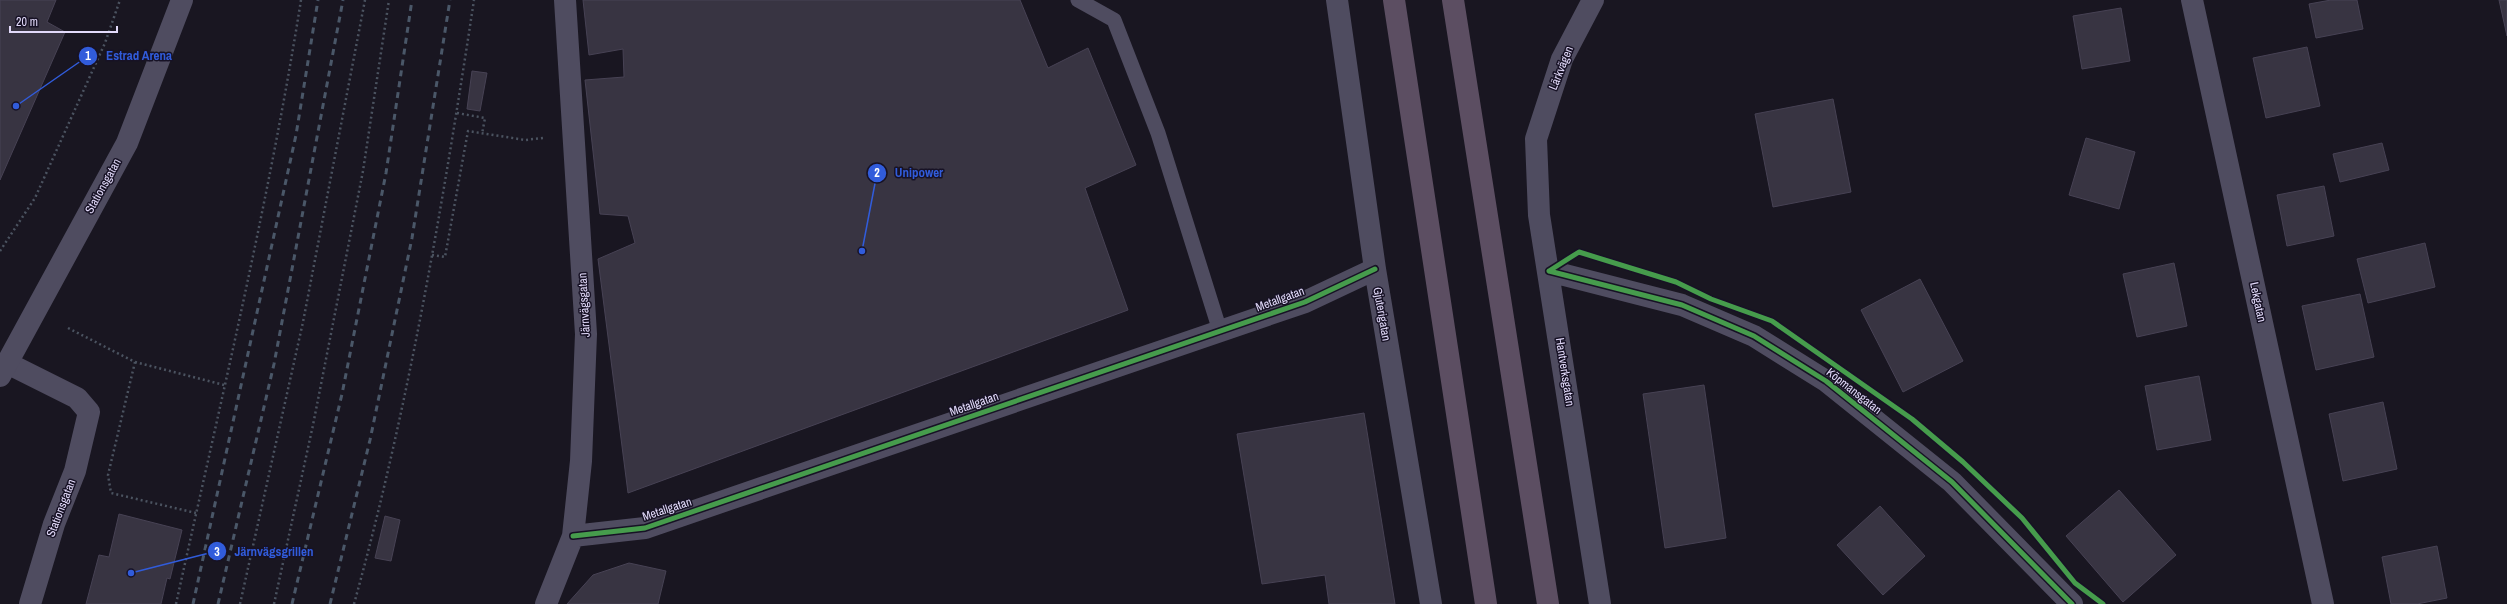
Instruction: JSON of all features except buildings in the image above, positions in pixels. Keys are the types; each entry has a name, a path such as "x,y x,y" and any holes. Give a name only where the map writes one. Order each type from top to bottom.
{"highway":[{"path":"1394,0 1486,604"},
{"path":"1453,0 1548,604"}],"street":[{"name":"Stationsgatan","path":"30,604 54,524 75,470 89,412 77,398 4,370 127,143 182,0"},
{"name":"Järnvägsgatan","path":"546,604 573,536 581,461 586,334 565,0"},
{"name":"Gjuterigatan","path":"1337,0 1375,269 1432,604"},
{"name":"Lärkvägen","path":"1536,139 1562,59 1593,0"},
{"name":"Lekgatan","path":"2192,0 2323,604"},
{"name":"Hantverksgatan","path":"1536,139 1539,216 1549,271 1600,604"},
{"name":"Metallgatan","path":"573,536 645,528 1305,302 1375,269"},
{"name":"Köpmansgatan","path":"1549,271 1682,305 1754,336 1826,381 1952,482 2071,603"}],"lane":[{"path":"1078,0 1114,20 1158,133 1220,330"}],"path":[{"path":"0,251 35,198 105,43 120,0"},
{"path":"176,604 224,385 292,57 301,0"},
{"path":"240,604 303,322 365,0"},
{"path":"274,604 313,425 363,171 389,0"},
{"path":"354,604 396,442 432,255 457,112 474,0"},
{"path":"457,112 485,118 482,134"},
{"path":"432,255 444,257 468,131 525,140 574,136"},
{"path":"68,328 135,362 224,385"},
{"path":"135,362 108,475 111,493 196,513"}],"railway":[{"path":"193,604 296,135 318,0"},
{"path":"218,604 274,364 343,0"},
{"path":"292,604 342,394 386,173 412,0"},
{"path":"330,604 370,440 412,238 450,0"}],"cycle path":[{"path":"1549,271 1579,252 1676,282 1711,299 1772,321 1912,419 1963,462 2022,518 2075,583 2103,604"},
{"path":"573,536 645,528 1305,302 1375,269"},
{"path":"1549,271 1682,305 1754,336 1826,381 1952,482 2072,604"}],"place":[{"name":"Estrad Arena","path":"16,106"},
{"name":"Unipower","path":"862,251"},
{"name":"Järnvägsgrillen","path":"131,573"}]}
